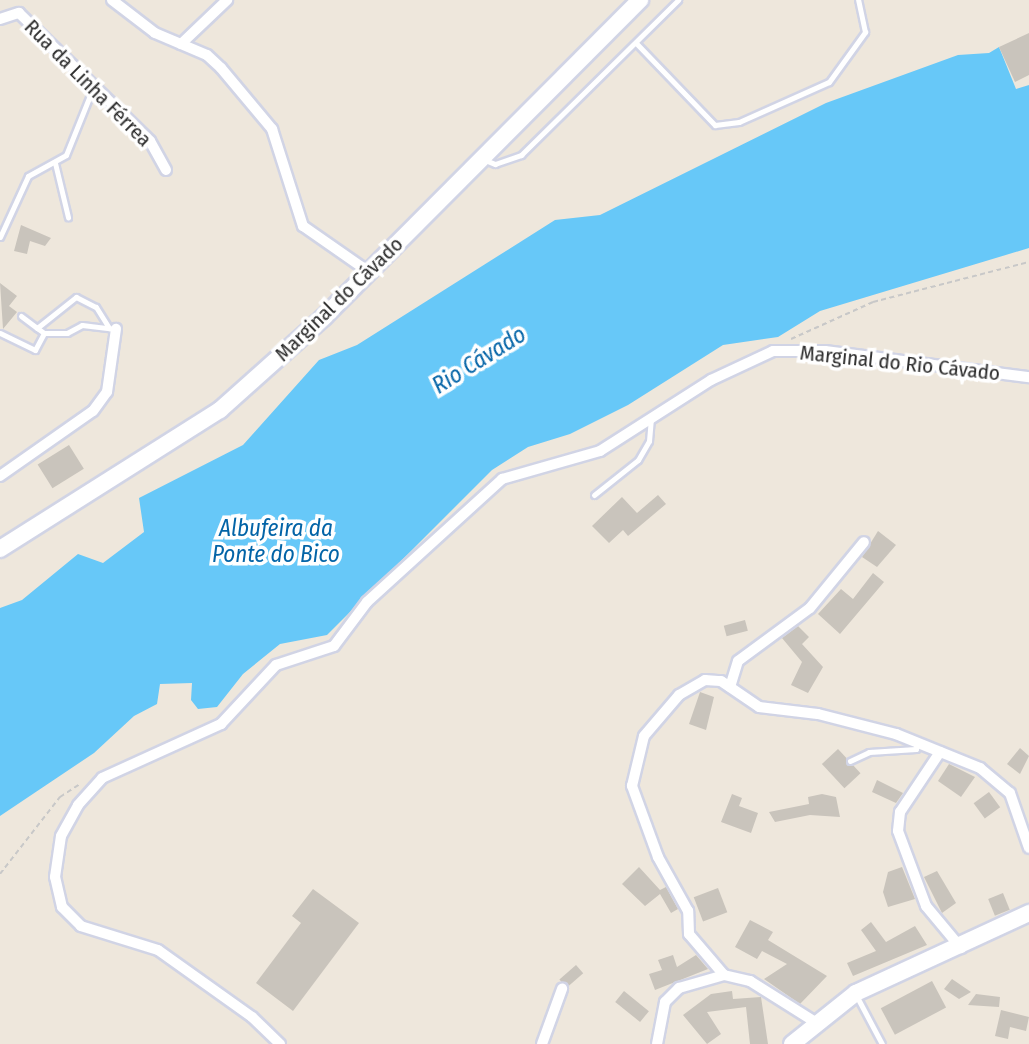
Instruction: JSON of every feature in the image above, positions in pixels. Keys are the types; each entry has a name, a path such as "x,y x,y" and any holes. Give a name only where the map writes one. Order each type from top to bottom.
{"street":[{"path":"19,13 23,0"},
{"path":"112,0 155,33 207,55 264,117 297,194 303,226 369,272"},
{"path":"181,44 227,0"},
{"name":"Marginal do Cávado","path":"0,549 220,410 369,272 640,0"},
{"name":"Rua da Linha Férrea","path":"0,19 19,13 150,141 166,170"},
{"path":"0,476 93,411 107,392 112,329"},
{"name":"Marginal do Rio Cávado","path":"280,1044 252,1017 158,950 81,926 62,907 55,877 61,836 78,805 102,778 221,724 276,665 334,646 368,601 502,479 600,451 711,380 773,351 825,351 1029,377"},
{"path":"730,687 738,661 810,608 864,541"},
{"path":"724,975 689,934 688,911 657,857 632,786 644,736 662,711 705,680 730,687 759,707 818,714 917,743 996,777 1018,810 1029,848"},
{"path":"940,752 900,812 898,831 926,906 961,948"},
{"path":"792,1044 813,1024 856,993 1026,919"},
{"path":"657,1044 665,1002 679,988 724,975 750,981 813,1024"},
{"path":"542,1044 562,989"}],"lane":[{"path":"482,159 495,163 520,155 678,0"},
{"path":"636,43 715,125 739,122 829,82 865,32 858,0"},
{"path":"0,237 28,176 66,155 94,85"},
{"path":"55,163 68,217"},
{"path":"37,328 76,297 96,307 112,329"},
{"path":"21,316 44,332 67,333 82,325 112,329"},
{"path":"0,333 35,350 44,332"},
{"path":"594,495 638,460 649,441 651,419"},
{"path":"850,761 869,752 916,749 917,743"},
{"path":"856,993 881,1044"}],"path":[{"path":"773,351 811,326 873,302 1029,262"},
{"path":"0,874 60,797 89,779"}],"water":[{"name":"Albufeira da Ponte do Bico","path":"999,47 1016,89 1029,85 1029,248 820,311 778,337 723,345 628,405 570,434 528,447 492,470 327,635 280,644 243,674 217,707 198,709 191,700 192,683 160,684 157,704 134,716 94,753 0,816 0,608 22,600 78,554 103,563 144,532 139,498 243,445 319,360 357,345 555,220 600,215 826,103 958,55 989,53"}],"building":[{"path":"1029,33 1029,75 1015,82 999,47"},
{"path":"21,225 51,238 45,246 30,241 27,254 14,251"},
{"path":"0,283 17,296 9,306 17,312 3,329"},
{"path":"69,445 84,469 52,488 38,465"},
{"path":"658,495 666,504 628,536 623,530 609,543 592,526 622,497 637,513"},
{"path":"878,531 896,545 877,567 862,557"},
{"path":"873,573 884,582 840,634 818,614 841,589 853,599"},
{"path":"745,620 748,631 727,636 724,626"},
{"path":"798,626 809,637 802,644 823,667 808,693 791,685 802,662 782,638"},
{"path":"700,692 714,697 706,730 689,724"},
{"path":"1020,748 1029,756 1020,774 1007,764"},
{"path":"838,749 861,773 844,788 822,764"},
{"path":"949,764 975,777 961,797 938,781"},
{"path":"877,780 903,793 896,803 872,792"},
{"path":"989,792 1000,807 985,819 974,803"},
{"path":"732,794 742,798 739,806 758,813 751,833 721,822"},
{"path":"822,794 836,797 840,817 810,815 775,822 769,812 809,804 808,797"},
{"path":"639,867 660,890 666,887 678,909 671,913 660,894 645,906 622,884"},
{"path":"902,867 915,899 888,907 883,892 888,872"},
{"path":"937,871 956,903 942,913 924,877"},
{"path":"718,888 727,912 703,922 694,897"},
{"path":"313,889 359,923 293,1011 256,983 301,923 292,916"},
{"path":"1003,893 1010,910 995,916 988,899"},
{"path":"750,920 773,932 768,940 827,976 800,1004 764,979 787,964 762,951 757,959 735,947"},
{"path":"871,922 886,942 915,926 927,945 853,976 847,963 876,951 861,930"},
{"path":"673,955 677,967 696,955 708,969 655,990 649,974 662,970 658,960"},
{"path":"576,965 583,973 567,988 559,979"},
{"path":"952,979 971,992 959,999 944,989"},
{"path":"932,981 946,1007 895,1035 881,1008"},
{"path":"624,991 649,1011 640,1022 615,1002"},
{"path":"732,991 733,999 761,997 768,1044 750,1044 746,1007 707,1012 721,1034 707,1044 683,1015 711,994"},
{"path":"976,994 1000,997 999,1007 968,1005"},
{"path":"1001,1010 1029,1017 1026,1031 1010,1027 1008,1039 995,1036"}],"water label":[{"name":"Rio Cávado","path":"479,360"}]}
